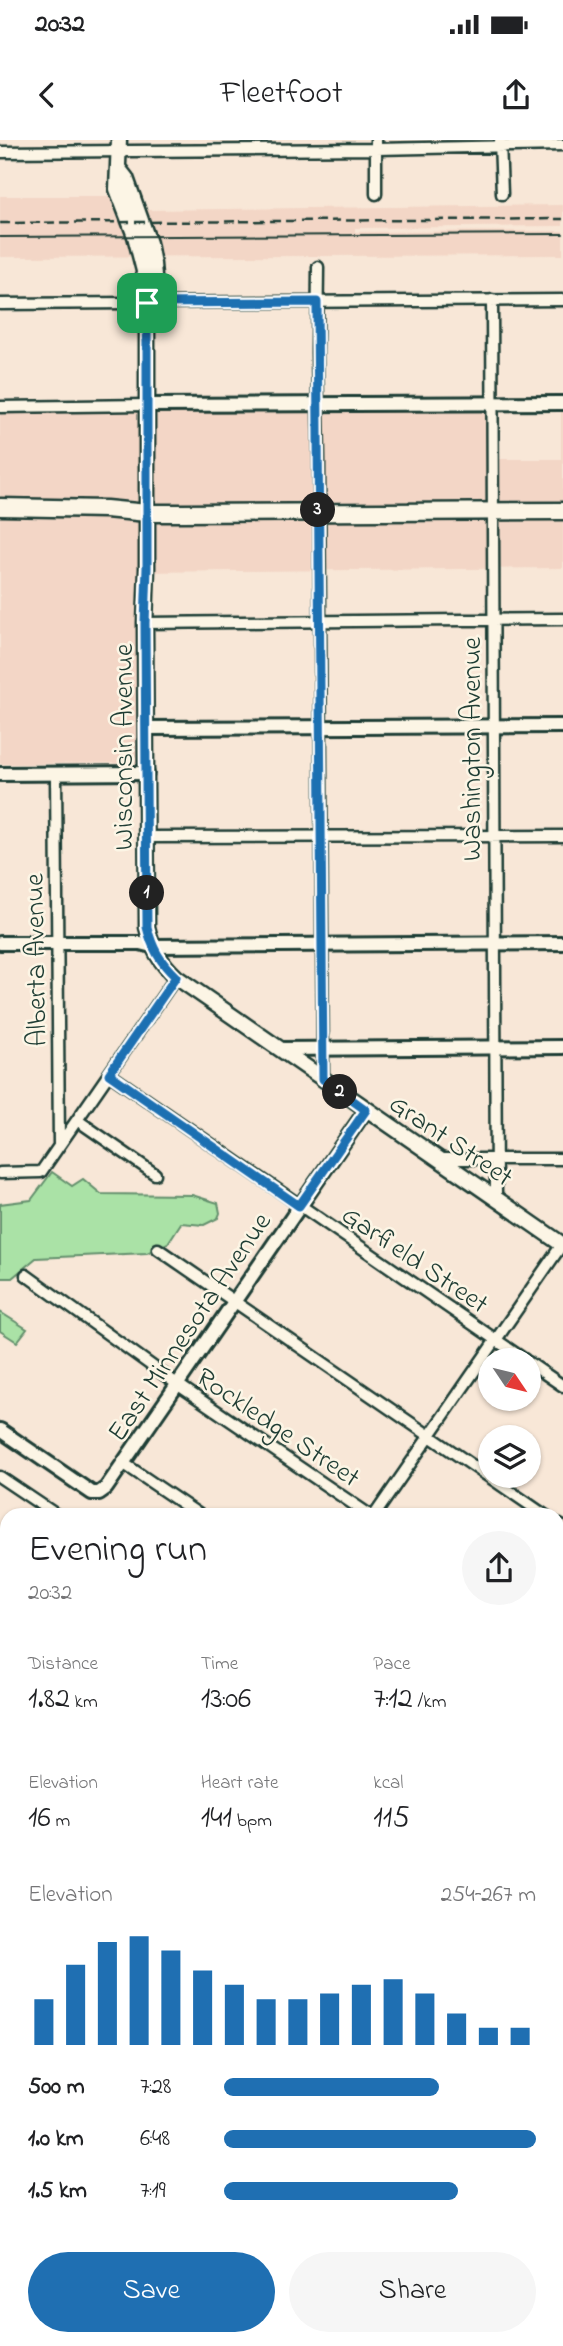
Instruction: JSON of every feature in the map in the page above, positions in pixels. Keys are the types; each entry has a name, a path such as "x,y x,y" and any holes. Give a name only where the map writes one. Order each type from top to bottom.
{"main road":[{"name":"Wisconsin Avenue","path":"119,145 117,188 137,243 148,300 145,623 147,927 152,946 163,965 176,977"},
{"path":"0,507 106,509 147,513 563,511"},
{"name":"Grant Street","path":"176,977 563,1244"}],"street":[{"path":"500,143 502,194"},
{"path":"0,152 119,145 563,145"},
{"path":"376,194 377,145"},
{"path":"318,267 323,1079"},
{"path":"0,304 148,300 563,300"},
{"name":"Washington Avenue","path":"492,300 492,836 496,1198"},
{"path":"0,407 563,403"},
{"path":"145,623 563,619"},
{"path":"146,728 563,726"},
{"path":"0,774 147,773"},
{"name":"Alberta Avenue","path":"56,774 59,1146"},
{"path":"147,837 563,836"},
{"path":"0,943 140,943 152,946 563,943"},
{"path":"0,1174 41,1172 176,977"},
{"path":"280,1049 563,1047"},
{"name":"Garfield Street","path":"109,1074 508,1348"},
{"name":"East Minnesota Avenue","path":"0,1430 92,1493 99,1493 106,1488 366,1110"},
{"path":"77,1120 155,1174"},
{"path":"439,1159 563,1159"},
{"path":"379,1508 563,1244"},
{"path":"158,1249 535,1508"},
{"name":"Rockledge Street","path":"26,1275 177,1384 361,1508"},
{"name":"Garfield Street","path":"541,1371 563,1386"},
{"path":"123,1463 189,1508"},
{"path":"0,1477 46,1508"}],"shaded area":[{"path":"0,196 112,196 115,212 563,205 563,226 355,228 355,232 563,231 563,255 0,257"},
{"path":"561,409 563,568 141,572 142,763 0,764 0,412 487,410 486,459 561,459"}],"green space":[{"path":"52,1172 72,1186 83,1179 101,1194 192,1195 218,1203 220,1213 218,1218 204,1225 181,1223 168,1243 147,1253 36,1258 12,1278 0,1278 0,1204 31,1200"},
{"path":"0,1312 27,1329 17,1342 0,1331"}],"tram line":[{"path":"0,237 563,234"}],"railway":[{"path":"0,223 563,219"}],"route":[{"path":"317,302 323,1079 366,1110 299,1206 109,1074 176,977 163,965 152,946 147,927 147,303 317,302"}]}
